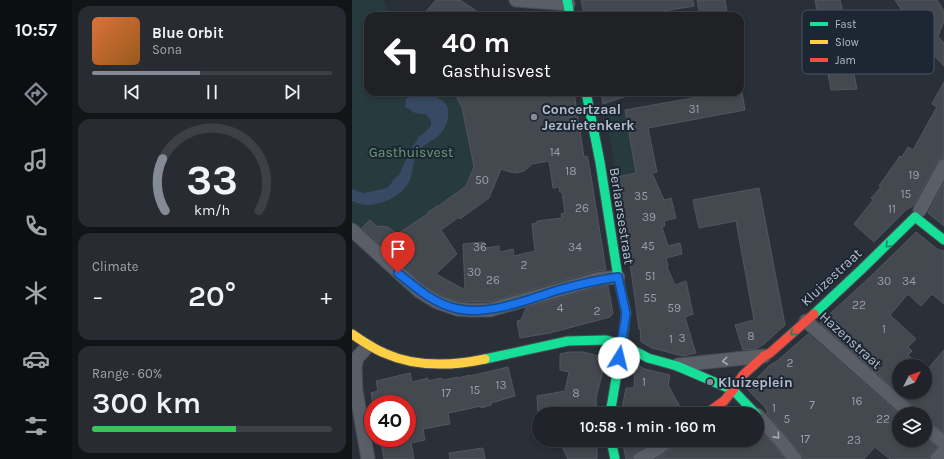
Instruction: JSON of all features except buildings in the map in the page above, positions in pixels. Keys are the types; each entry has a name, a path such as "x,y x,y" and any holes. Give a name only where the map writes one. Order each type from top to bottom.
{"street":[{"path":"516,0 568,7"},
{"name":"Berlaarsestraat","path":"587,96 600,162 618,277 626,314 611,407"},
{"name":"Kluizestraat","path":"764,356 770,353 875,258 918,214 944,166"},
{"path":"918,214 944,240"},
{"path":"352,230 419,291 437,302 457,309 490,310 598,279 618,277"},
{"name":"Hazenstraat","path":"806,321 903,407"},
{"path":"352,334 368,346 389,356 413,362 431,364 459,364 568,341 606,340 622,344 648,358 677,366 733,390 750,407"},
{"path":"368,346 353,365 368,459"},
{"path":"677,366 764,356"},
{"path":"716,407 724,401 743,374 764,356"},
{"path":"764,422 795,459"},
{"path":"932,433 944,443"},
{"path":"612,447 615,459"},
{"path":"640,459 660,447"},
{"path":"937,459 944,451"}],"green space":[{"name":"Gasthuisvest","path":"352,0 383,0 388,12 364,12 364,96 456,96 462,112 473,169 466,186 428,214 395,235 389,228 378,227 370,220 360,230 352,222"},
{"path":"625,113 636,173 617,177 606,116"}],"water":[{"path":"412,96 432,96 440,99 444,102 448,109 448,118 445,128 438,136 419,151 414,161 410,180 398,195 373,205 363,205 352,201 352,189 363,193 388,187 399,175 418,137 431,126 431,121 426,114 415,113 405,107 406,99"}],"traffic: fast":[{"path":"567,0 569,12"},
{"path":"587,96 600,162 618,277 626,313 611,407"},
{"path":"814,314 915,217 944,240"},
{"path":"485,359 568,341 606,340 622,344 648,358 677,366 733,390 749,407"},
{"path":"612,447 615,459"}],"traffic: slow":[{"path":"352,334 380,351 396,358 408,361 447,364 485,359"}],"traffic: jam":[{"path":"716,407 724,401 743,375 814,314"}],"place":[{"name":"Concertzaal Jezuïetenkerk","path":"534,117"},
{"name":"Kluizeplein","path":"710,382"}],"route":[{"path":"398,273 419,291 437,302 457,309 469,310 490,310 598,279 618,277 626,314 619,358"}]}
